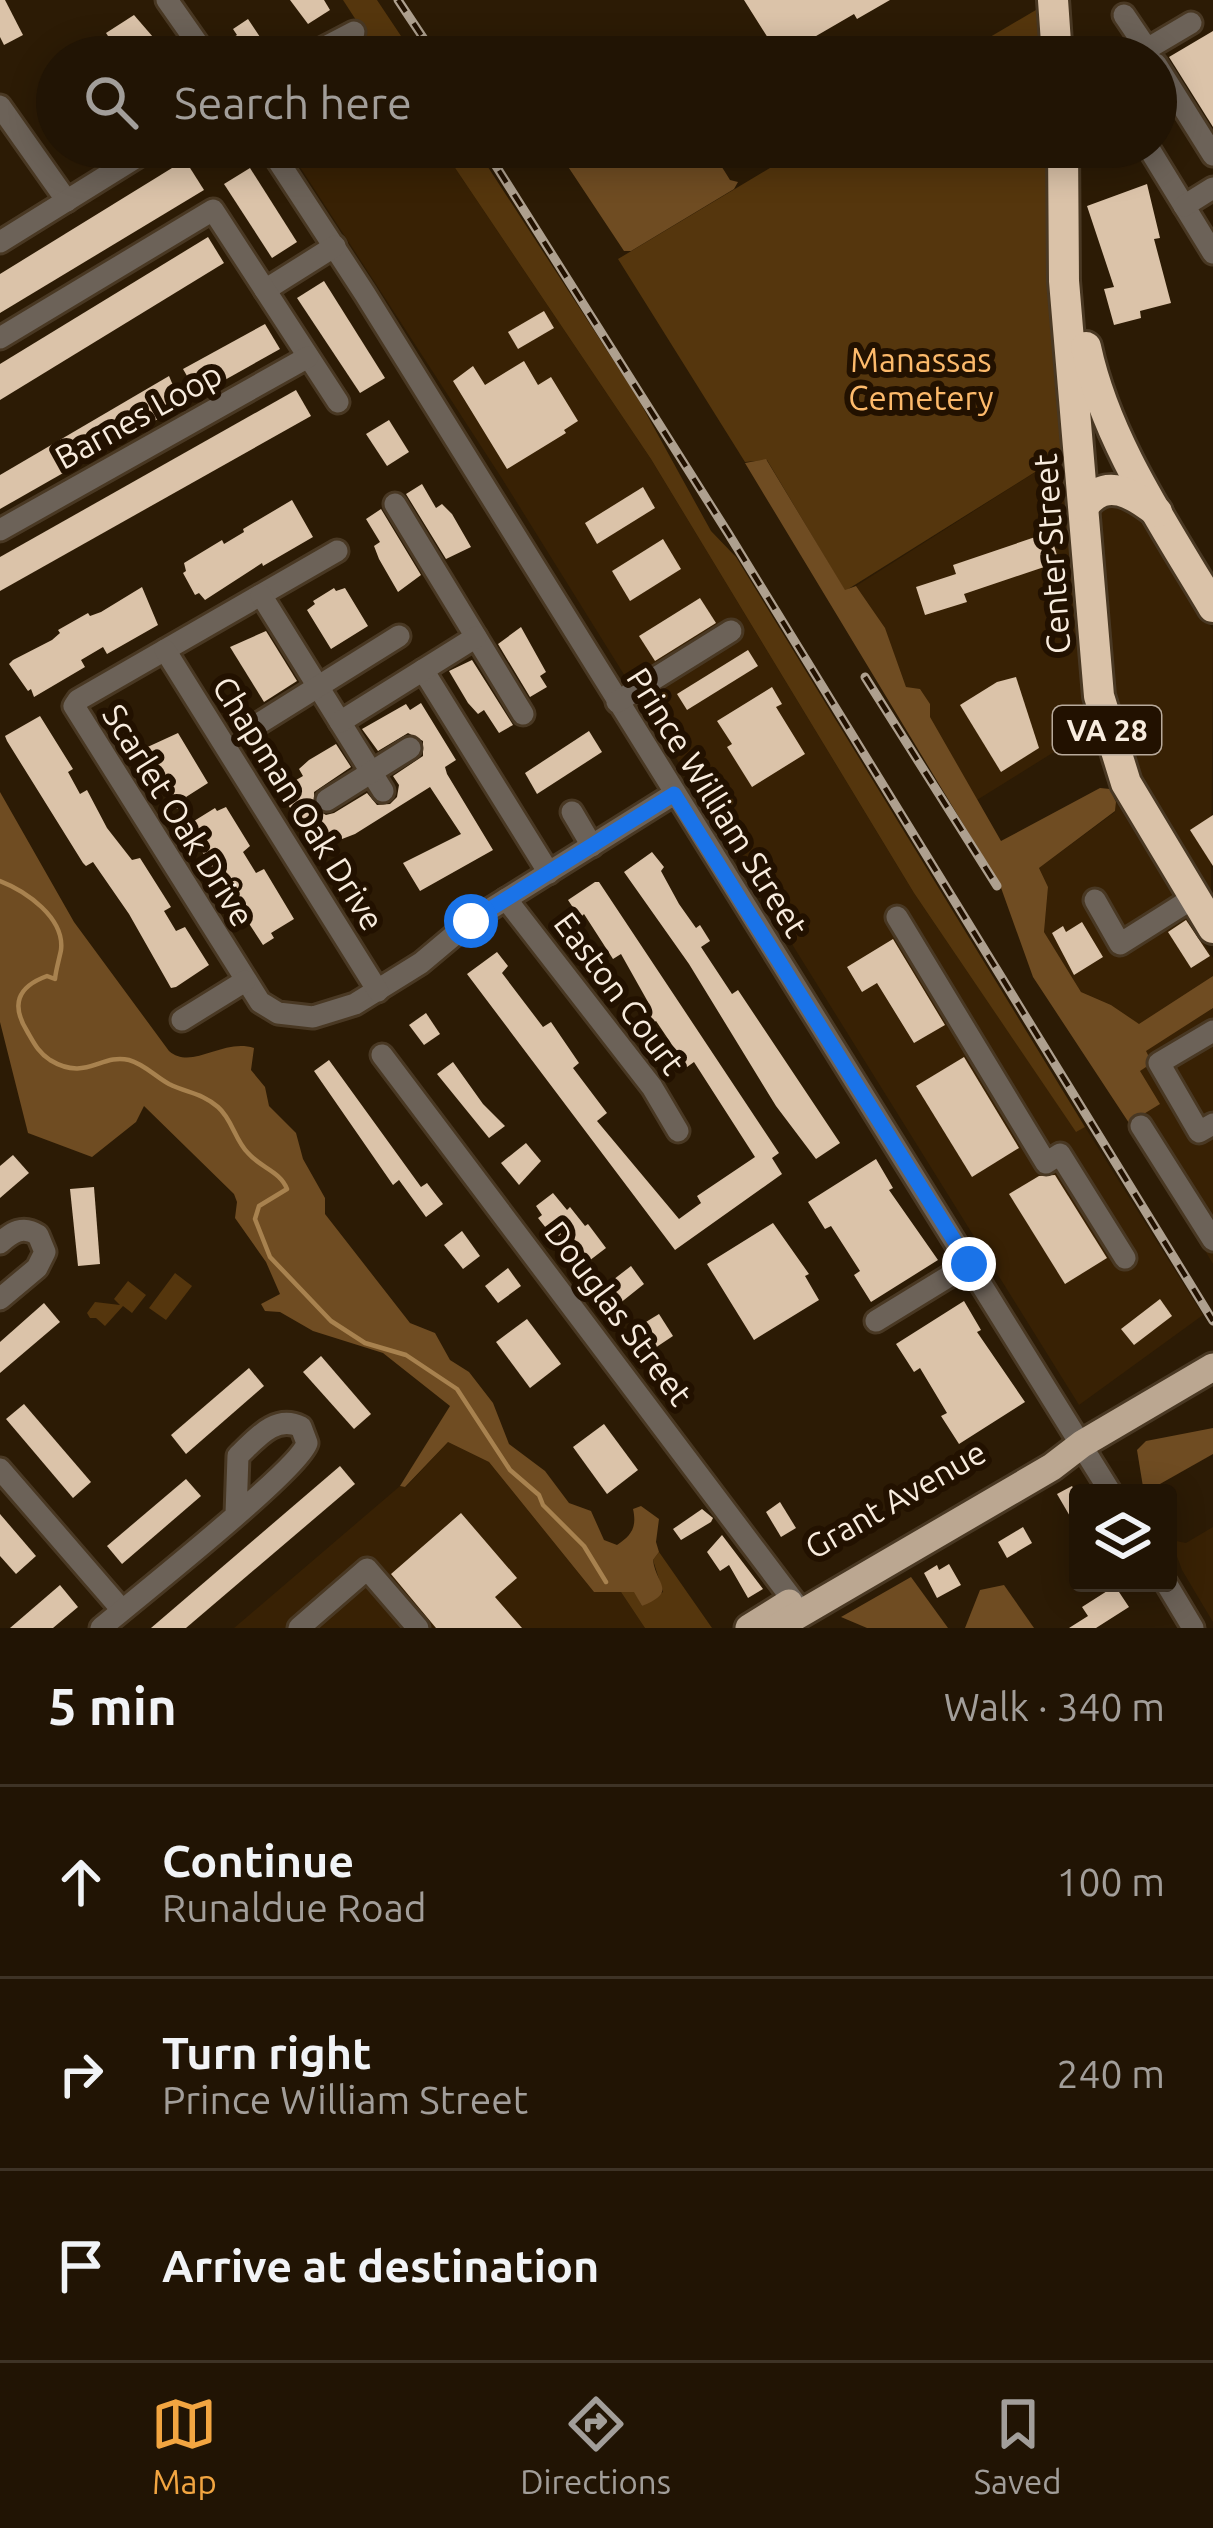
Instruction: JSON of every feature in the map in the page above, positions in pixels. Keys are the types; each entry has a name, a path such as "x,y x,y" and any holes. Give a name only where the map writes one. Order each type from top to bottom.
{"highway":[{"path":"1053,0 1056,36"},
{"name":"Center Street","path":"1063,168 1064,281 1094,660 1105,722 1126,783 1205,911"},
{"name":"VA 28","path":"1065,168 1091,374 1156,512 1213,607"},
{"path":"1084,506 1098,493 1121,490 1156,512"}],"main road":[{"name":"Grant Avenue","path":"749,1628 1052,1467 1082,1444 1213,1367"},
{"name":"Grant Avenue","path":"776,1628 798,1606"}],"street":[{"path":"167,0 192,36"},
{"path":"1124,15 1138,36"},
{"path":"1176,36 1191,23"},
{"path":"346,36 354,32"},
{"path":"1177,98 1213,155"},
{"path":"0,106 36,156"},
{"path":"44,168 68,201"},
{"path":"0,242 120,168"},
{"name":"Prince William Street","path":"282,168 1106,1484"},
{"path":"1161,168 1213,253"},
{"path":"1184,206 1213,188"},
{"path":"0,338 213,210 338,402"},
{"path":"265,290 335,246"},
{"name":"Barnes Loop","path":"0,530 308,357"},
{"path":"394,504 523,714"},
{"name":"Scarlet Oak Drive","path":"337,550 78,700 74,712 260,1003 295,1016 339,1011 378,991"},
{"path":"261,595 377,782"},
{"path":"616,702 731,631"},
{"path":"250,729 399,636"},
{"path":"340,722 476,637"},
{"name":"Chapman Oak Drive","path":"165,650 378,991"},
{"path":"423,670 549,873"},
{"path":"327,800 377,782 410,748"},
{"path":"378,991 422,964 471,921 674,794"},
{"path":"572,812 592,845"},
{"name":"Easton Court","path":"506,899 652,1087 678,1131"},
{"path":"1094,900 1120,944 1205,911"},
{"path":"897,916 1046,1163 1060,1154 1125,1258"},
{"path":"182,1020 245,981"},
{"path":"1213,1031 1159,1064 1199,1132 1213,1124"},
{"name":"Douglas Street","path":"382,1054 798,1606"},
{"path":"1141,1126 1213,1240"},
{"path":"0,1243 27,1230 38,1235 45,1251 41,1263 0,1299"},
{"path":"877,1321 969,1264"},
{"path":"0,1469 122,1610"},
{"path":"101,1628 236,1514"},
{"path":"299,1628 367,1569 418,1628"},
{"path":"1171,1592 1193,1628"}],"shaded area":[{"path":"301,168 455,168 651,459 914,893 1076,1131 1085,1127 1203,1315 1079,1405 501,477"},
{"path":"569,168 722,168 730,180 738,182 734,189 624,251"},
{"path":"1067,452 1078,650 1091,729 977,800 906,687 885,629 856,586"},
{"path":"766,459 845,590 856,586 885,628 906,687 920,689 930,704 930,717 1001,841 1100,788 1110,789 1115,811 1039,868 1048,887 1044,932 1081,992 1139,1024 1213,976 1213,1008 1146,1051 1152,1063 1140,1071 1160,1104 1129,1123 1033,977 1000,885 745,463"},
{"path":"1107,497 1137,506 1213,630 1211,897 1144,795 1114,708 1098,516"},
{"path":"0,792 74,922 169,1051 187,1058 230,1047 254,1048 251,1070 265,1087 269,1106 296,1133 303,1159 325,1198 325,1214 410,1323 435,1333 450,1360 469,1372 493,1403 509,1444 545,1471 569,1503 591,1511 604,1540 617,1545 626,1538 634,1526 633,1509 641,1506 659,1519 659,1552 653,1560 662,1591 653,1601 642,1606 634,1592 594,1592 489,1462 448,1442 405,1487 400,1486 450,1406 383,1353 313,1331 280,1312 265,1311 261,1304 280,1294 266,1262 235,1218 234,1194 144,1106 136,1122 92,1157 28,1133 0,1022"},
{"path":"1116,802 1213,958 1213,976 1139,1025 1081,992 1044,932 1048,887 1039,868 1115,812"},
{"path":"1213,1008 1213,1264 1129,1123 1159,1104 1139,1071 1145,1051"},
{"path":"1213,1428 1213,1454 1160,1484 1143,1484 1137,1450 1146,1441"},
{"path":"448,1442 489,1462 594,1592 621,1592 645,1628 234,1628 400,1486 406,1487"},
{"path":"1213,1527 1213,1622 1177,1556 1177,1541 1186,1543"},
{"path":"911,1577 948,1628 867,1628 841,1617"},
{"path":"1004,1585 1034,1628 965,1628 980,1590"}],"green space":[{"path":"343,0 377,0 401,36 366,36"},
{"path":"1041,7 1042,36 992,36"},
{"path":"455,168 489,168 636,395 711,531 736,557 1085,1127 1076,1132 914,893 651,459"},
{"name":"Manassas Cemetery","path":"770,168 1049,168 1067,452 845,591 767,460 745,462 618,259"},
{"path":"175,1273 192,1286 166,1320 149,1308"},
{"path":"128,1281 146,1295 132,1313 123,1306 105,1326 90,1318 87,1313 95,1302 120,1305 114,1299"},
{"path":"659,1552 712,1628 645,1628 621,1592 635,1592 642,1606 663,1592 653,1560"}],"building":[{"path":"0,0 5,0 23,35 4,45 0,37"},
{"path":"290,0 324,0 330,10 308,24"},
{"path":"744,0 890,0 816,36 767,36"},
{"path":"134,15 152,36 108,36"},
{"path":"248,19 259,36 236,36 233,29"},
{"path":"1213,31 1213,127 1177,70 1177,52"},
{"path":"172,168 190,168 204,190 0,313 0,274"},
{"path":"250,168 297,242 272,258 224,184"},
{"path":"1147,184 1160,238 1154,239 1171,303 1140,311 1141,318 1114,325 1104,289 1114,287 1087,206"},
{"path":"208,237 224,263 0,400 0,364"},
{"path":"324,281 385,378 360,393 297,298"},
{"path":"544,311 554,328 518,349 508,332"},
{"path":"265,324 280,349 198,395 183,369"},
{"path":"524,361 538,385 551,377 578,421 507,469 453,381 473,366 485,385"},
{"path":"169,376 181,404 0,509 0,475"},
{"path":"296,390 311,416 0,591 0,557"},
{"path":"389,420 409,452 387,466 366,434"},
{"path":"422,484 436,508 442,504 452,514 471,547 446,559 406,494"},
{"path":"643,487 655,508 597,544 585,523"},
{"path":"292,500 313,537 205,600 195,595 183,573 184,563 222,540 224,544"},
{"path":"381,509 421,575 398,592 379,559 374,546 380,542 366,519"},
{"path":"1050,532 1059,562 964,594 967,602 925,615 916,587 956,574 953,565"},
{"path":"663,539 681,569 630,601 612,571"},
{"path":"142,587 158,625 107,654 103,647 81,660 85,667 34,697 28,691 9,664 13,660 52,640 58,630 88,613 101,612"},
{"path":"334,588 345,588 368,626 331,649 307,610"},
{"path":"700,598 716,623 655,661 639,636"},
{"path":"521,627 546,672 540,676 547,687 530,697 498,644"},
{"path":"266,631 297,681 264,702 230,647"},
{"path":"748,650 758,666 687,710 677,694"},
{"path":"472,660 513,725 499,733 484,710 478,714 468,703 449,671"},
{"path":"1016,677 1039,748 1001,772 960,705 997,682"},
{"path":"772,687 782,704 776,707 805,754 752,787 717,721"},
{"path":"421,703 456,760 445,767 447,774 493,850 420,891 403,863 461,834 430,787 355,834 342,839 338,832 314,847 279,790 303,776 299,769 309,760 336,744 351,767 314,792 315,809 326,815 334,813 367,793 377,805 390,804 399,785 393,776 423,756 423,741 408,733 378,751 362,729 406,704 410,710"},
{"path":"40,716 73,769 68,772 80,794 87,790 107,828 132,860 140,858 171,907 164,911 176,931 185,927 209,965 176,987 171,988 93,862 83,863 7,741 5,736"},
{"path":"589,731 602,752 537,794 525,773"},
{"path":"178,733 208,783 177,809 141,750"},
{"path":"226,807 250,846 243,852 256,873 264,869 294,919 271,933 274,938 263,945 188,830 215,808"},
{"path":"1213,815 1213,866 1190,830"},
{"path":"652,852 664,867 661,871 679,904 710,941 701,947 732,994 738,990 840,1143 816,1159 776,1106 689,964 624,872"},
{"path":"595,882 779,1153 772,1158 782,1174 675,1250 467,974 497,952 508,966 502,973 543,1027 551,1022 579,1063 573,1068 607,1113 597,1121 679,1219 701,1203 697,1196 755,1157 694,1062 687,1067 656,1021 651,1024 640,1008 648,1002 621,954 613,959 584,914 580,918 568,900"},
{"path":"1186,920 1210,956 1191,968 1168,932"},
{"path":"1082,922 1103,957 1074,975 1052,933 1063,926 1066,932"},
{"path":"893,939 945,1025 914,1043 877,983 862,992 847,967"},
{"path":"426,1013 440,1034 424,1045 409,1025"},
{"path":"964,1057 1019,1148 972,1177 916,1086"},
{"path":"329,1060 421,1187 427,1183 443,1204 426,1217 399,1180 393,1185 314,1071"},
{"path":"453,1062 505,1126 489,1138 437,1074"},
{"path":"526,1143 541,1161 519,1185 501,1163"},
{"path":"13,1155 29,1173 0,1198 0,1166"},
{"path":"876,1159 893,1188 889,1190 938,1260 871,1302 854,1275 860,1271 831,1226 825,1229 808,1202"},
{"path":"1055,1175 1107,1258 1065,1284 1009,1194 1039,1176"},
{"path":"94,1187 100,1264 78,1266 70,1189"},
{"path":"553,1193 588,1224 606,1248 581,1267 550,1225 546,1228 538,1218 542,1215 536,1206"},
{"path":"773,1223 809,1274 805,1276 819,1300 754,1340 707,1264"},
{"path":"462,1231 480,1256 463,1269 444,1245"},
{"path":"631,1266 644,1284 614,1308 600,1290"},
{"path":"508,1268 521,1286 498,1303 485,1286"},
{"path":"1160,1299 1172,1316 1134,1345 1121,1329"},
{"path":"964,1301 981,1330 977,1332 1025,1402 959,1444 920,1368 914,1372 896,1344"},
{"path":"44,1303 60,1322 0,1373 0,1342"},
{"path":"659,1314 673,1336 655,1348 641,1325"},
{"path":"527,1319 561,1364 530,1388 496,1342"},
{"path":"321,1356 371,1414 354,1429 303,1372"},
{"path":"249,1368 264,1386 186,1454 171,1435"},
{"path":"24,1404 91,1482 73,1498 6,1419"},
{"path":"604,1424 638,1470 607,1494 573,1447"},
{"path":"340,1466 355,1484 186,1628 151,1628"},
{"path":"186,1479 201,1496 122,1564 107,1546"},
{"path":"1069,1488 1069,1515 1057,1494"},
{"path":"780,1502 796,1528 781,1537 766,1512"},
{"path":"702,1509 713,1518 711,1522 681,1540 673,1529"},
{"path":"461,1513 517,1578 495,1597 522,1628 436,1628 391,1574"},
{"path":"0,1514 36,1556 16,1574 0,1556"},
{"path":"1023,1527 1032,1543 1007,1558 998,1542"},
{"path":"722,1535 763,1589 748,1598 729,1565 720,1571 707,1552"},
{"path":"949,1564 961,1585 937,1598 924,1573"},
{"path":"60,1585 78,1607 53,1628 10,1628"},
{"path":"1106,1592 1119,1592 1129,1607 1096,1628 1069,1628 1088,1616 1082,1607"}],"waterway":[{"path":"0,881 42,907 61,938 55,979 37,980 23,991 18,1005 39,1050 50,1060 74,1068 129,1060 218,1107 244,1148 287,1189 259,1206 255,1219 270,1257 331,1321 365,1343 406,1355 457,1389 510,1470 584,1546 606,1582"}],"railway":[{"path":"398,0 422,36"},
{"path":"497,168 1213,1321"},
{"path":"865,677 997,886"}],"route":[{"path":"471,921 674,794 969,1264"}]}
